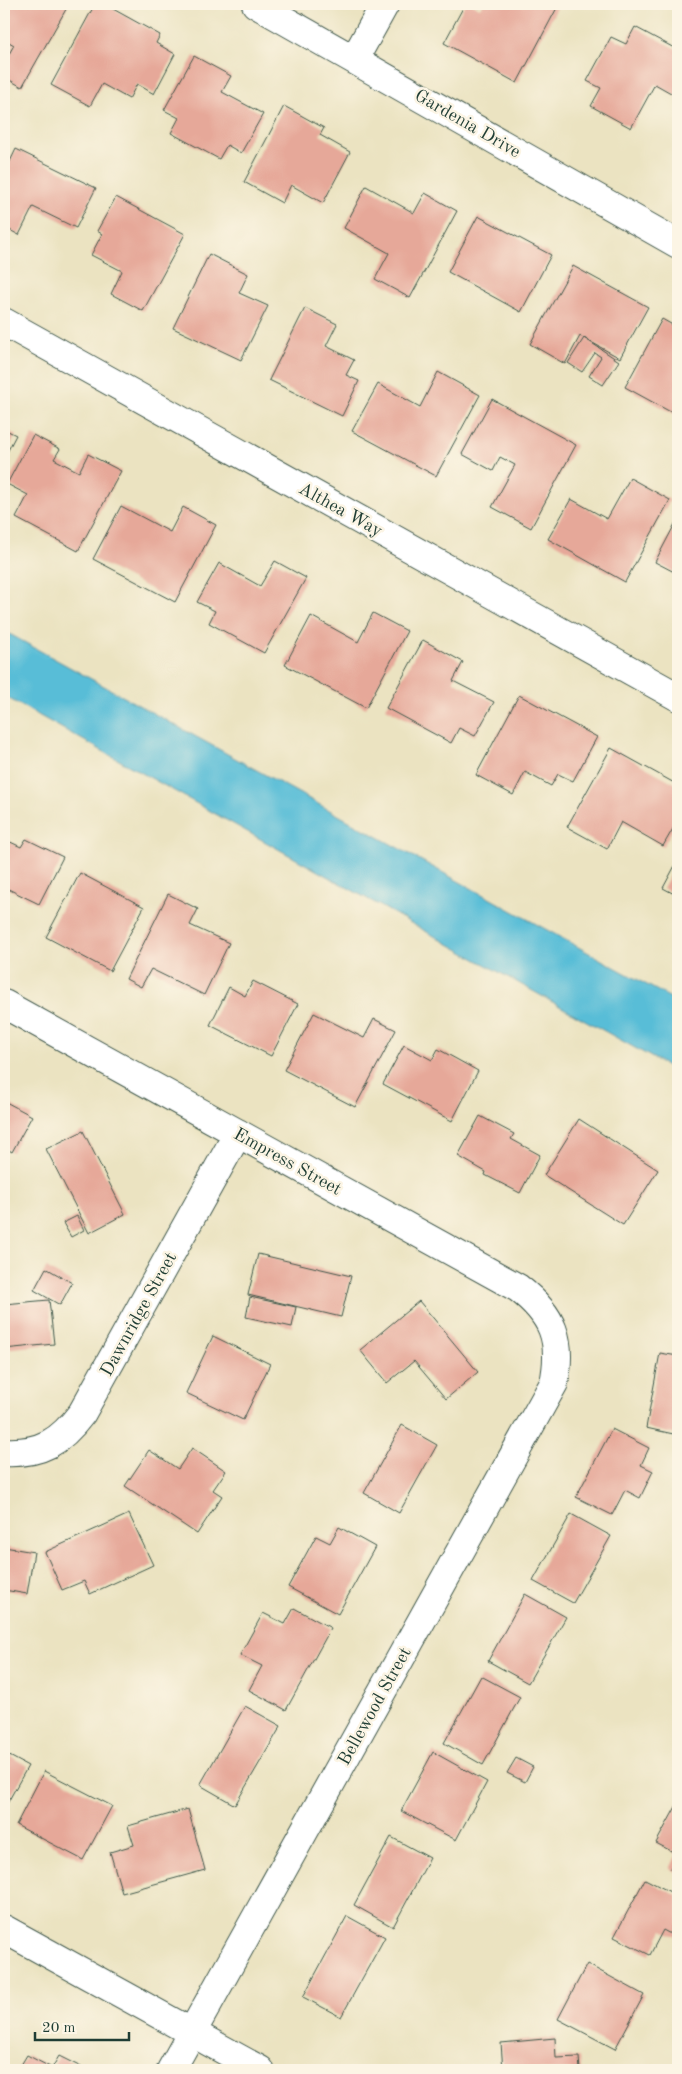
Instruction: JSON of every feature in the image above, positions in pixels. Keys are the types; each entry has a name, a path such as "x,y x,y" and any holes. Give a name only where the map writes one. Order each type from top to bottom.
{"street":[{"name":"Gardenia Drive","path":"256,4 355,58 678,244"},
{"path":"355,58 385,4"},
{"name":"Althea Way","path":"4,322 678,697"},
{"name":"Empress Street","path":"4,1004 518,1288 535,1301 556,1336"},
{"name":"Dawnridge Street","path":"4,1452 22,1453 45,1447 67,1432 82,1413 238,1133"},
{"name":"Bellewood Street","path":"171,2070 554,1383 558,1360 556,1336"},
{"path":"4,1929 260,2070"}],"water":[{"path":"4,631 678,1002 678,1072 4,696"}],"building":[{"path":"4,4 69,4 22,87 4,77 4,63 14,45 4,39"},
{"path":"95,4 104,4 160,35 156,43 175,54 154,94 137,84 129,99 102,84 90,106 51,85"},
{"path":"465,4 472,4 480,8 482,4 559,4 517,83 444,43"},
{"path":"635,27 678,50 678,97 655,84 631,128 591,106 601,88 587,81 611,37 626,44"},
{"path":"194,56 231,76 222,92 263,114 241,153 227,145 219,159 171,133 179,118 164,110"},
{"path":"284,106 324,128 320,135 350,152 323,203 291,185 282,203 244,182"},
{"path":"16,149 96,188 76,228 33,207 19,235 4,227 4,174"},
{"path":"366,186 414,213 425,193 457,211 410,298 375,279 389,253 344,228"},
{"path":"116,197 185,234 143,311 111,294 122,271 91,255 102,234 97,231"},
{"path":"478,216 551,255 521,312 448,272"},
{"path":"209,254 248,274 239,293 268,306 241,360 173,328"},
{"path":"573,266 648,307 620,358 580,336 565,364 530,344"},
{"path":"305,308 337,324 326,346 354,360 346,375 359,381 342,416 269,380"},
{"path":"662,319 678,328 678,416 625,387"},
{"path":"584,338 619,361 603,385 589,376 601,357 595,353 582,372 568,363"},
{"path":"438,372 480,395 436,476 352,431 378,384 420,407"},
{"path":"492,399 576,445 531,528 492,507 515,465 500,457 493,471 462,454"},
{"path":"4,429 16,435 4,458"},
{"path":"33,435 60,449 54,459 79,472 88,454 121,471 78,551 16,518 28,495 7,484"},
{"path":"630,478 670,500 625,582 548,539 571,499 607,519"},
{"path":"121,506 170,532 183,507 216,525 175,602 93,559"},
{"path":"676,522 678,523 678,574 655,562"},
{"path":"275,561 306,578 264,653 209,623 215,611 197,602 219,563 260,586"},
{"path":"373,613 407,631 366,708 285,665 311,616 358,642"},
{"path":"423,640 463,662 453,681 494,702 475,736 459,728 451,743 386,708"},
{"path":"519,695 597,737 573,781 558,774 551,786 525,772 513,795 476,775"},
{"path":"611,748 678,785 678,820 663,846 621,822 607,849 567,827"},
{"path":"4,839 21,847 26,839 63,857 39,904 4,887"},
{"path":"678,860 678,896 663,888"},
{"path":"80,873 144,907 110,971 46,937"},
{"path":"168,894 198,909 190,925 229,943 204,995 151,969 141,987 126,979"},
{"path":"253,981 298,1004 271,1056 210,1025 229,987 245,996"},
{"path":"314,1013 364,1038 374,1019 396,1030 355,1107 284,1070"},
{"path":"404,1045 432,1060 438,1049 478,1071 452,1121 383,1084"},
{"path":"4,1101 32,1116 12,1152 4,1147"},
{"path":"480,1116 514,1134 511,1139 540,1155 520,1193 485,1175 486,1172 458,1156"},
{"path":"579,1119 658,1170 623,1225 544,1175"},
{"path":"83,1131 125,1214 89,1233 46,1149"},
{"path":"77,1216 84,1230 71,1237 63,1223"},
{"path":"258,1254 351,1276 341,1317 248,1295"},
{"path":"46,1268 72,1283 60,1305 34,1290"},
{"path":"250,1297 296,1307 292,1327 246,1317"},
{"path":"49,1300 54,1344 4,1349 4,1304"},
{"path":"419,1301 478,1372 446,1399 414,1361 387,1383 360,1350"},
{"path":"213,1336 270,1364 243,1420 186,1393"},
{"path":"660,1353 678,1356 678,1435 646,1428"},
{"path":"402,1425 437,1445 399,1513 364,1493"},
{"path":"612,1429 649,1448 641,1465 653,1471 640,1498 625,1490 612,1515 576,1497"},
{"path":"192,1448 226,1471 213,1490 222,1496 197,1534 125,1486 149,1450 178,1469"},
{"path":"129,1514 153,1565 90,1594 84,1581 62,1590 45,1552"},
{"path":"571,1514 611,1536 573,1603 533,1581"},
{"path":"339,1527 375,1547 338,1614 288,1587 316,1536 330,1543"},
{"path":"4,1547 34,1552 27,1594 4,1590"},
{"path":"525,1594 566,1617 528,1683 488,1661"},
{"path":"294,1608 331,1628 286,1710 249,1690 262,1666 240,1655 263,1613 285,1624"},
{"path":"481,1676 520,1697 483,1765 444,1743"},
{"path":"245,1706 281,1726 235,1805 200,1785"},
{"path":"433,1752 487,1782 456,1840 401,1811"},
{"path":"4,1753 28,1766 4,1809"},
{"path":"516,1758 533,1767 525,1782 507,1773"},
{"path":"44,1771 112,1806 83,1860 16,1825"},
{"path":"678,1803 678,1874 670,1869 677,1854 656,1843"},
{"path":"188,1809 205,1870 122,1893 110,1852 134,1845 128,1826"},
{"path":"391,1837 430,1858 393,1927 354,1905"},
{"path":"645,1879 678,1896 678,1933 676,1937 663,1930 650,1955 614,1937"},
{"path":"347,1916 385,1937 341,2017 303,1997"},
{"path":"587,1964 644,1995 615,2049 558,2019"},
{"path":"555,2038 556,2058 579,2057 580,2070 503,2070 501,2043"},
{"path":"27,2055 52,2068 59,2056 87,2070 18,2070"}]}
